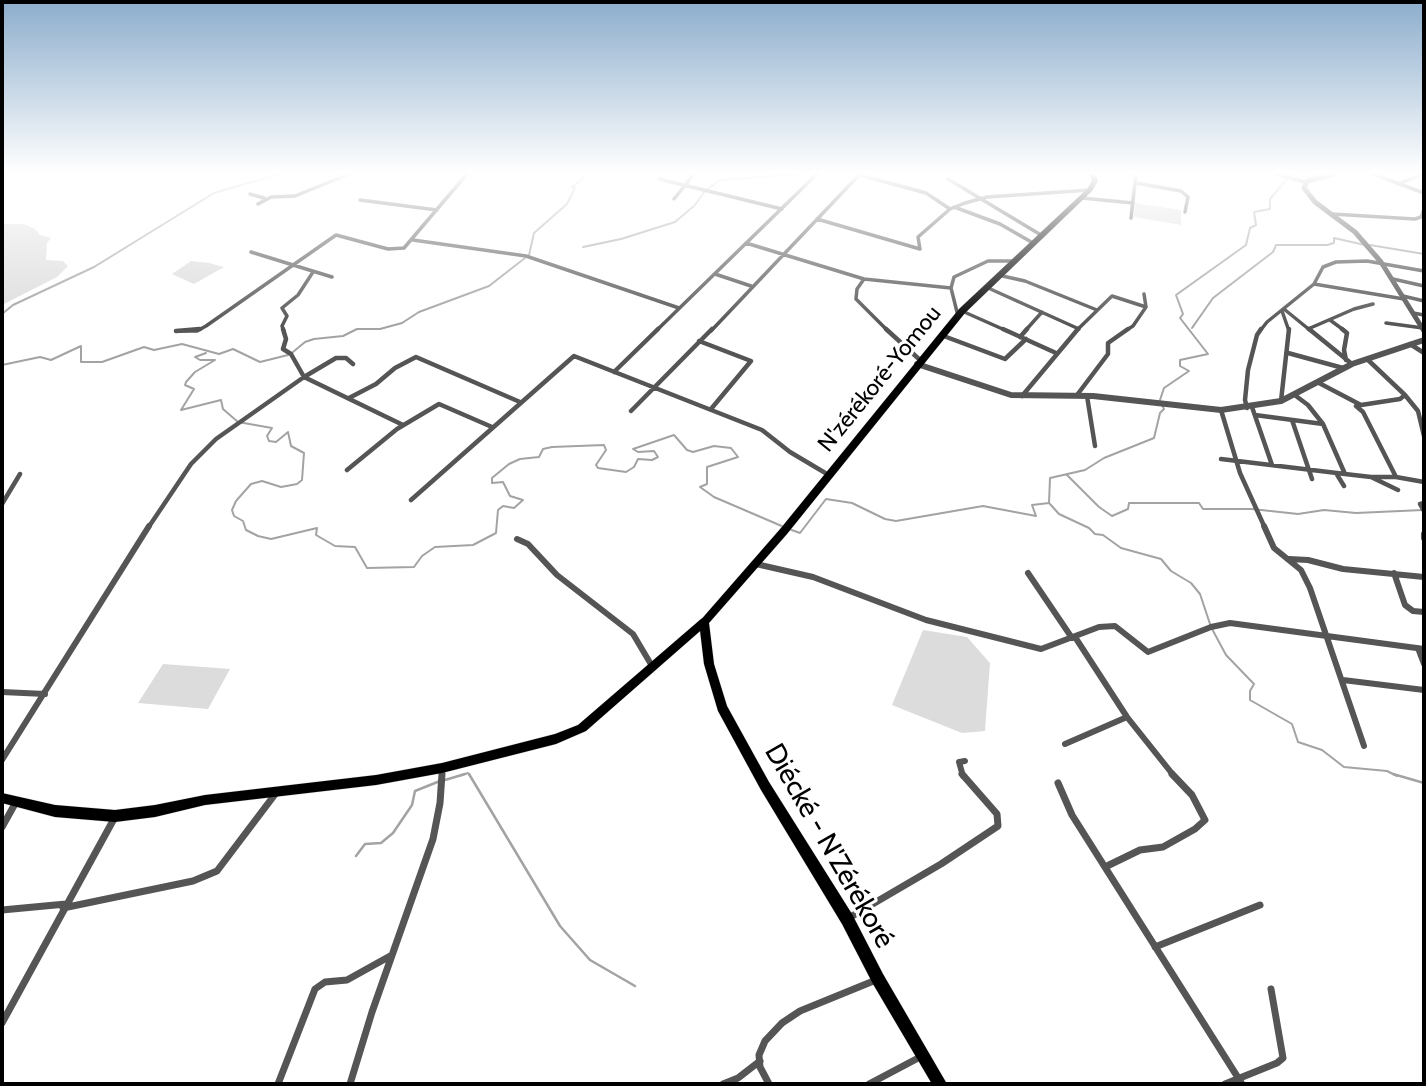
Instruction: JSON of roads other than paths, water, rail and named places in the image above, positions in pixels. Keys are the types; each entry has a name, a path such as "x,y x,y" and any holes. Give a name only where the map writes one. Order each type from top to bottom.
{"highway":[{"name":"N'zérékoré-Yomou","path":"704,622 786,528 827,474 960,313 1052,225"},
{"name":"Diécké - N'Zérékoré","path":"704,622 709,664 722,708 765,786 847,919 878,979 940,1084"}],"main road":[{"path":"2,798 55,811 116,816 205,800 442,768 556,739 582,728 704,622"}],"street":[{"path":"176,331 197,331 206,326 336,235 396,250 413,240 425,225"},
{"path":"614,372 765,225"},
{"path":"631,411 811,225"},
{"path":"837,225 920,249 918,237 932,225"},
{"path":"1001,225 1033,243"},
{"path":"1024,225 1041,235"},
{"path":"1344,225 1381,262 1423,329"},
{"path":"413,240 528,257 679,308"},
{"path":"746,243 864,279 951,288"},
{"path":"251,252 332,277"},
{"path":"1012,261 988,261 954,277 951,288 960,313 1056,353"},
{"path":"1272,465 1255,415 1245,400 1248,370 1257,335 1267,322 1314,284 1320,270 1328,264 1381,262 1424,271"},
{"path":"313,272 298,295 282,308 286,316 282,326 286,339 283,349 290,354 304,377 402,425"},
{"path":"715,274 751,286"},
{"path":"998,275 1025,281 1097,310"},
{"path":"864,279 857,289 856,299 918,362 996,392 1022,396 1087,396 1221,410 1250,408 1296,396 1349,362 1367,359 1424,339"},
{"path":"1393,279 1424,286"},
{"path":"1314,284 1424,301"},
{"path":"985,287 1079,328"},
{"path":"1307,329 1374,304 1357,292"},
{"path":"1077,396 1079,389 1108,354 1108,343 1133,326 1146,307 1144,294"},
{"path":"1022,396 1056,353 1112,296 1146,307"},
{"path":"1283,310 1349,362"},
{"path":"1281,401 1290,335 1283,310"},
{"path":"1020,337 1042,313"},
{"path":"1413,313 1424,315"},
{"path":"1330,320 1347,332 1344,350 1349,362"},
{"path":"1386,323 1423,329"},
{"path":"941,335 1000,359 1005,359 1026,339"},
{"path":"699,341 751,361 711,409"},
{"path":"1410,344 1424,354"},
{"path":"1288,353 1343,368"},
{"path":"411,500 574,356 762,430 790,452 827,474"},
{"path":"349,398 376,384 395,368 416,357 520,402"},
{"path":"2,761 176,484 208,447 304,377 336,358 346,358 353,364"},
{"path":"1367,359 1418,411 1424,436"},
{"path":"1319,383 1363,412 1396,477"},
{"path":"1347,399 1368,406 1400,399 1405,395"},
{"path":"1087,396 1095,446"},
{"path":"1296,396 1308,405 1323,424 1345,474"},
{"path":"347,470 402,425 439,404 492,427"},
{"path":"1221,410 1237,461 1274,548 1305,575 1364,746"},
{"path":"1255,415 1323,424"},
{"path":"1292,420 1312,478"},
{"path":"1221,459 1424,482"},
{"path":"1336,473 1344,486"},
{"path":"2,504 20,474"},
{"path":"1371,477 1398,490"},
{"path":"1424,503 1420,505 1424,511"},
{"path":"517,539 528,544 557,575 633,634 652,666"},
{"path":"1287,559 1424,577"},
{"path":"756,564 838,585 926,620 989,639 1041,649 1099,627 1115,626 1148,652 1211,627 1230,623 1421,649 1424,664"},
{"path":"1028,573 1127,717 1163,764 1192,795 1205,820 1195,829 1163,847 1140,850 1105,867"},
{"path":"1394,573 1405,605 1413,611 1424,612"},
{"path":"1343,680 1424,690"},
{"path":"2,692 45,694"},
{"path":"1065,744 1127,717"},
{"path":"847,919 941,864 998,826 997,814 960,772 959,762 965,761"},
{"path":"350,1084 433,839 440,803 442,768"},
{"path":"1058,783 1072,815 1240,1080"},
{"path":"2,910 64,906 193,881 217,871 278,791"},
{"path":"2,827 17,801"},
{"path":"2,1023 64,906 116,816"},
{"path":"1155,947 1260,905"},
{"path":"278,1084 315,989 325,982 347,980 392,955"},
{"path":"769,1084 760,1061 765,1041 782,1023 800,1011 878,979"},
{"path":"1225,1084 1240,1080 1283,1058 1271,989"},
{"path":"869,1084 922,1056"},
{"path":"723,1084 738,1078 760,1061"}],"waterway":[{"path":"2,314 13,305 94,267 163,225"},
{"path":"529,255 534,233 543,225"},
{"path":"583,247 666,225"},
{"path":"1160,400 1164,388 1189,371 1180,366 1180,360 1208,354 1180,318 1183,314 1176,295 1246,245 1250,228 1256,225"},
{"path":"1192,328 1213,298 1273,252 1276,245 1327,245 1334,243 1334,238 1365,245"},
{"path":"1370,245 1424,254"},
{"path":"293,352 305,342 314,339 343,336 357,329 380,329 402,323 419,312 489,286 525,258"},
{"path":"2,365 40,357 51,360 81,346 81,362 102,362 144,347 154,350 182,344 219,354 233,349 260,362 288,355"},
{"path":"206,353 195,357 200,360 215,360 195,372 186,382 185,385 194,389 181,410 221,400 223,409 238,422 272,428 267,436 269,441 276,442 288,432 291,446 304,453 302,480 297,484 281,487 262,481 251,484 236,501 232,510 234,516 243,521 246,530 258,536 271,539 317,528 316,535 335,546 355,547 367,568 414,567 422,556 435,547 473,545 496,533 498,510 503,506 514,508 523,500 510,496 503,482 492,483 492,478 509,464 520,459 539,457 543,449 552,447 604,445 606,450 596,465 598,468 626,472 634,467 638,459 652,460 658,457 654,451 638,452 633,449 674,435 687,450 693,452 714,446 731,448 738,457 707,467 707,484 700,487 714,497 784,527"},
{"path":"789,529 800,533 826,499 852,503 885,519 896,521 983,506 1036,516 1032,505 1049,503 1050,478 1085,470 1104,458 1154,438 1160,413 1164,409 1162,405"},
{"path":"1067,475 1099,507 1112,516 1128,509 1129,503 1199,503 1203,509 1252,509 1298,514 1324,510 1356,513 1423,510"},
{"path":"1050,504 1059,514 1089,528 1095,534 1103,535 1121,548 1161,559 1171,571 1191,583 1200,594 1211,627 1226,655 1254,684 1250,691 1250,700 1292,724 1298,742 1322,750 1344,767 1387,771 1393,774"},
{"path":"445,780 465,774"},
{"path":"459,776 465,774"},
{"path":"465,774 470,776"},
{"path":"469,774 560,926 590,960 635,986"},
{"path":"1393,774 1424,783"},
{"path":"1393,774 1397,776"},
{"path":"356,856 365,844 381,843 393,833 412,805 415,791 440,781"}]}
